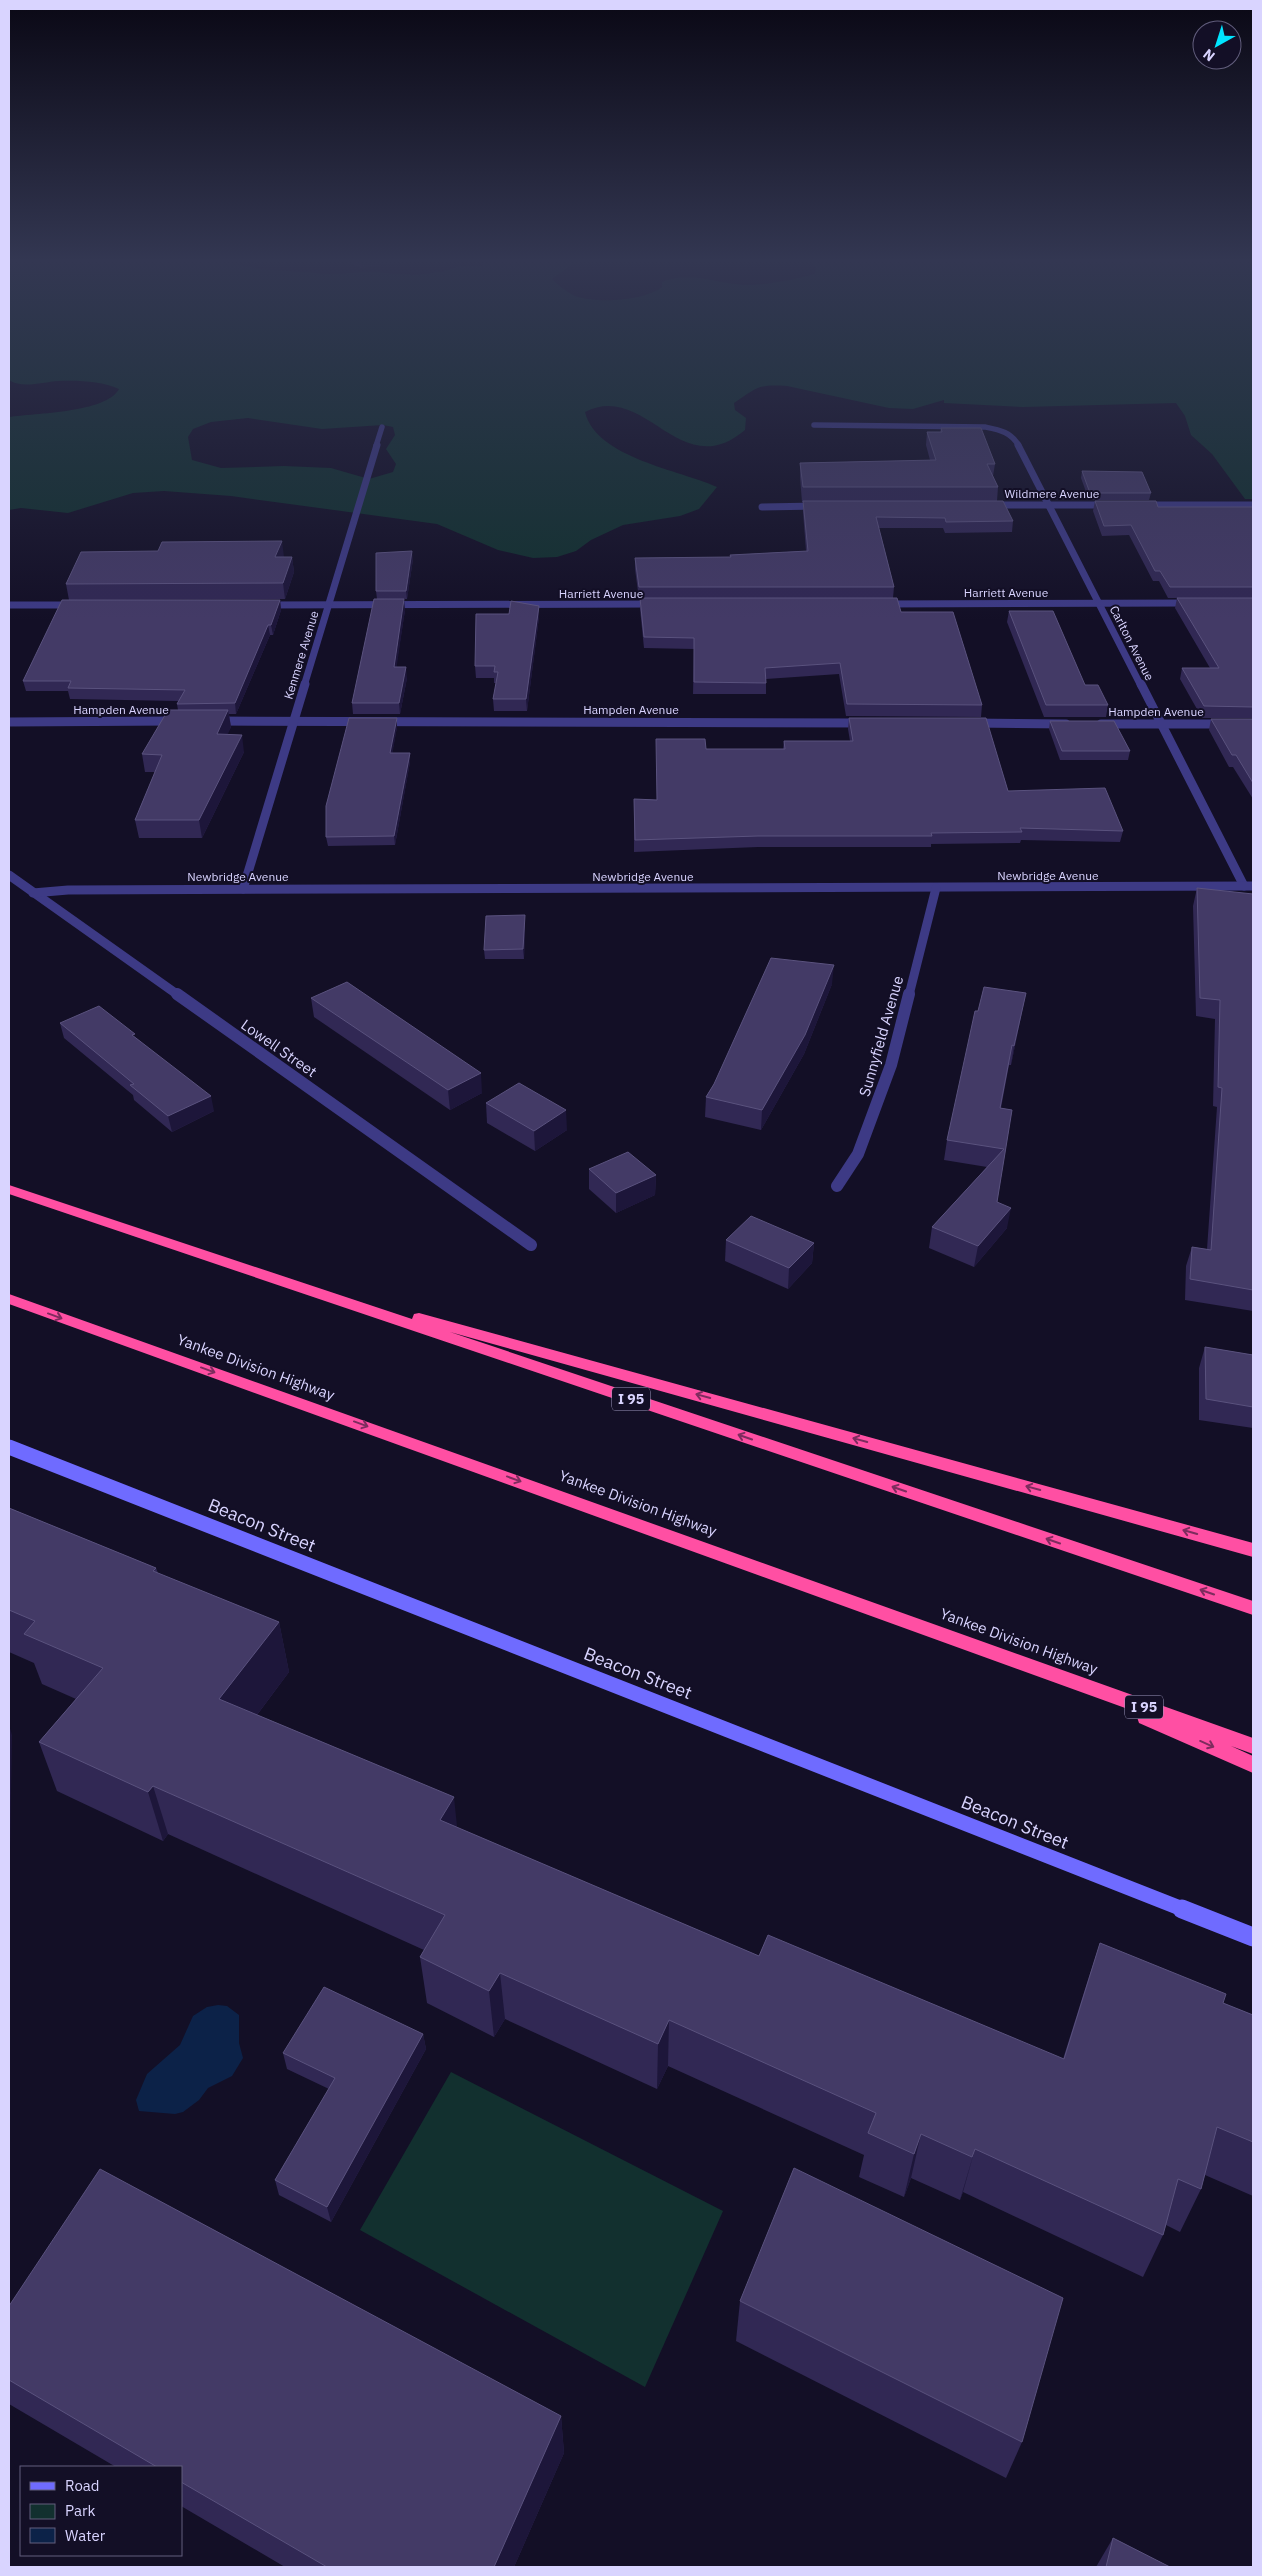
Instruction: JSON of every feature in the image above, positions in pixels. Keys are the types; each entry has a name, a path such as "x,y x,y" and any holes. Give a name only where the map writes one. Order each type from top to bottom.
{"highway":[{"name":"I 95","path":"9,1189 1253,1608"},
{"path":"252,1271 1253,1550"},
{"name":"Yankee Division Highway","path":"9,1299 1253,1746"},
{"path":"1035,1667 1253,1765"}],"street":[{"name":"Carlton Avenue","path":"814,425 985,427 1004,431 1014,437 1160,724 1248,886"},
{"name":"Kenmere Avenue","path":"243,889 382,427"},
{"name":"Wildmere Avenue","path":"980,505 1117,505"},
{"path":"1137,505 1253,505"},
{"path":"762,506 831,506"},
{"name":"Harriett Avenue","path":"872,604 1196,603"},
{"name":"Harriett Avenue","path":"258,605 664,604"},
{"path":"9,605 88,605"},
{"name":"Hampden Avenue","path":"9,722 186,721"},
{"name":"Hampden Avenue","path":"205,721 871,723"},
{"path":"961,723 1080,724"},
{"name":"Hampden Avenue","path":"1090,724 1253,724"},
{"name":"Lowell Street","path":"9,876 531,1245"},
{"name":"Newbridge Avenue","path":"33,893 68,890 1248,886"},
{"name":"Sunnyfield Avenue","path":"837,1186 858,1154 891,1065 936,888"},
{"name":"Beacon Street","path":"9,1447 1253,1937"}],"green space":[{"path":"9,380 1253,380 1253,499 1245,499 1212,454 1191,435 1185,416 1176,403 1023,407 944,403 944,400 913,409 889,408 787,386 769,386 758,388 734,403 735,410 746,418 745,430 722,444 701,446 682,440 627,409 607,406 585,412 592,428 605,441 622,451 662,468 717,487 699,509 680,516 623,525 591,540 576,551 557,557 533,558 498,550 437,524 231,496 164,491 133,493 68,513 21,508 9,510 9,417 52,413 85,407 112,397 119,389 105,384 73,381 26,385","holes":["248,418 322,429 383,425 393,427 395,435 386,449 396,464 393,472 369,479 331,468 284,466 221,468 192,460 188,437 193,429 211,422"]},
{"path":"451,2072 723,2211 645,2387 360,2230"}],"water":[{"path":"227,2006 239,2015 239,2043 243,2058 232,2076 208,2088 199,2100 183,2112 175,2114 139,2111 136,2100 147,2074 180,2045 193,2016 207,2007"}],"building":[{"path":"941,428 981,428 995,464 987,464 998,487 803,487 800,463 936,460 927,432 942,432"},
{"path":"1082,471 1142,472 1151,493 1090,493"},
{"path":"803,501 1003,501 1013,521 946,522 945,518 876,517 894,587 639,587 635,558 731,557 730,555 808,551"},
{"path":"1095,501 1156,501 1158,507 1253,507 1253,587 1170,587 1160,571 1155,571 1131,525 1104,526"},
{"path":"282,541 275,557 292,557 283,583 66,584 81,552 158,551 162,542"},
{"path":"412,551 406,591 376,591 376,553"},
{"path":"640,598 897,598 901,612 953,612 982,705 847,704 840,663 765,668 766,683 694,682 694,638 644,637"},
{"path":"1177,598 1253,598 1253,707 1204,706 1182,668 1219,668"},
{"path":"374,599 404,599 394,667 406,667 399,703 352,703"},
{"path":"62,600 280,600 271,625 268,625 235,703 177,704 185,690 68,688 71,681 23,681"},
{"path":"511,601 539,606 526,699 493,699 498,672 494,672 495,666 475,666 476,614 509,614"},
{"path":"1009,611 1053,611 1085,685 1098,685 1108,705 1046,705"},
{"path":"168,710 228,710 217,734 242,735 199,820 135,820 162,755 142,754"},
{"path":"349,718 397,718 390,753 410,753 394,836 326,837 326,806"},
{"path":"849,718 986,718 1008,791 1105,788 1123,831 1020,828 1022,832 931,833 932,836 758,836 635,840 634,799 657,800 656,739 705,739 706,749 785,749 784,741 853,741"},
{"path":"1211,719 1253,719 1253,783 1236,755 1232,755"},
{"path":"1050,721 1114,721 1130,751 1062,751"},
{"path":"1197,888 1253,894 1253,1290 1190,1279 1192,1247 1211,1250 1222,1088 1218,1087 1220,1000 1200,998"},
{"path":"525,915 523,949 484,950 486,916"},
{"path":"771,958 834,965 805,1035 762,1110 706,1097 714,1084"},
{"path":"347,982 481,1073 448,1090 311,998"},
{"path":"984,987 1026,993 1014,1046 1012,1045 1000,1108 1012,1110 997,1202 1011,1208 978,1246 932,1227 1004,1149 947,1140 975,1011 978,1011"},
{"path":"99,1006 135,1034 132,1035 211,1096 168,1116 130,1085 134,1084 60,1023"},
{"path":"519,1083 566,1110 534,1131 486,1103"},
{"path":"628,1152 656,1175 616,1193 589,1169"},
{"path":"751,1216 814,1243 789,1268 726,1240"},
{"path":"1205,1347 1253,1355 1253,1407 1206,1399"},
{"path":"9,1508 156,1568 153,1571 279,1622 219,1699 454,1797 440,1820 759,1956 768,1935 1064,2059 1100,1943 1226,1994 1223,2003 1253,2015 1253,2142 1217,2127 1201,2189 1178,2179 1163,2235 975,2149 972,2157 921,2134 914,2154 868,2133 876,2113 669,2020 658,2044 500,1973 489,1991 420,1957 445,1915 153,1786 148,1792 39,1742 103,1668 24,1634 35,1621 9,1610"},
{"path":"324,1987 423,2034 327,2207 275,2180 335,2078 283,2053"},
{"path":"794,2168 1063,2298 1022,2442 740,2301"},
{"path":"100,2169 561,2416 494,2567 327,2567 182,2483 182,2466 155,2466 9,2380 9,2306"},
{"path":"1113,2538 1170,2567 1106,2567"}]}
